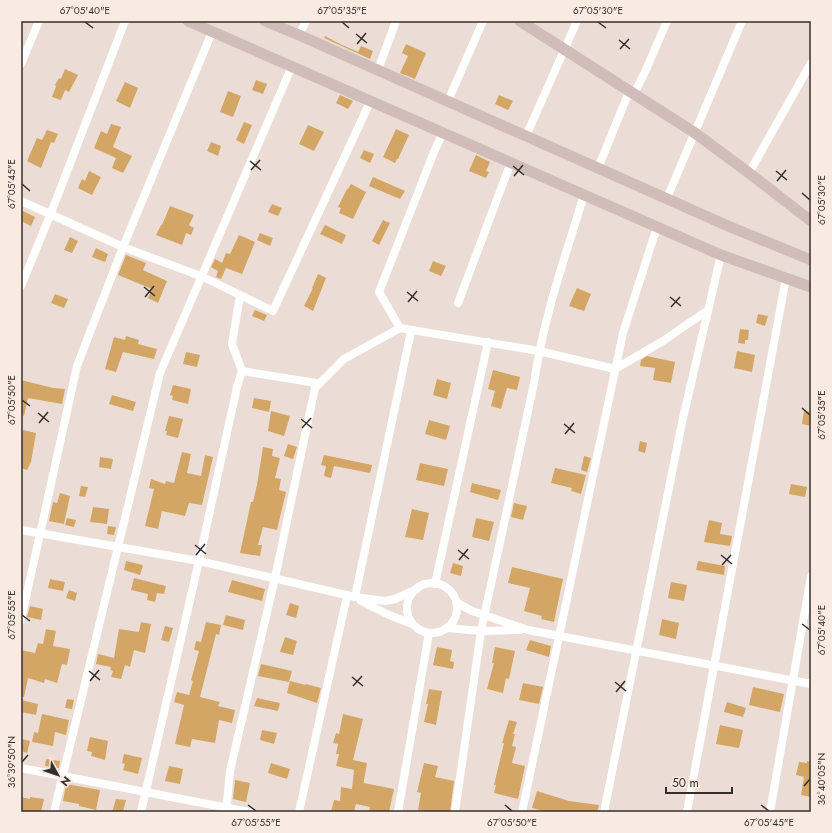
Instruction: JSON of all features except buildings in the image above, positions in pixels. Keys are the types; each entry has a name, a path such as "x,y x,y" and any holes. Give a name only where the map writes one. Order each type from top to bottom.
{"main road":[{"path":"188,21 721,255 811,287"},
{"path":"265,21 300,35 598,168 811,260"},
{"path":"520,21 695,133 811,221"}],"street":[{"path":"21,64 39,21"},
{"path":"21,286 51,214 125,21"},
{"path":"300,35 306,21"},
{"path":"378,70 396,21"},
{"path":"448,101 483,21"},
{"path":"526,136 577,21"},
{"path":"598,168 631,93 645,72 667,21"},
{"path":"667,198 742,21"},
{"path":"21,620 78,366 123,247 212,32"},
{"path":"749,173 811,63"},
{"path":"54,812 160,373 203,277 292,66"},
{"path":"21,200 123,247 203,277 273,311 370,100"},
{"path":"400,328 379,292 443,132"},
{"path":"458,303 511,162"},
{"path":"455,812 481,631 534,383 538,351 553,294 584,195"},
{"path":"522,812 623,333 657,227"},
{"path":"604,812 683,418 721,255"},
{"path":"688,812 786,278"},
{"path":"141,812 199,561 237,387 242,371 232,344 240,295"},
{"path":"315,388 344,359 400,328 538,351 615,369 664,341 708,310"},
{"path":"299,812 351,597 411,330"},
{"path":"435,584 488,342"},
{"path":"226,810 230,771 275,578 316,383 242,371"},
{"path":"21,530 199,561 351,597 385,601 395,599 426,584 435,584 445,587 452,593 456,602 457,612 454,621 447,628 438,632 429,633 419,630 412,624 351,597"},
{"path":"770,812 811,576"},
{"path":"412,624 408,615 407,605 410,596 417,589"},
{"path":"456,602 472,611 528,630 811,684"},
{"path":"447,628 481,631 528,630"},
{"path":"398,812 429,633"},
{"path":"21,768 146,791 226,810 249,812"}]}
